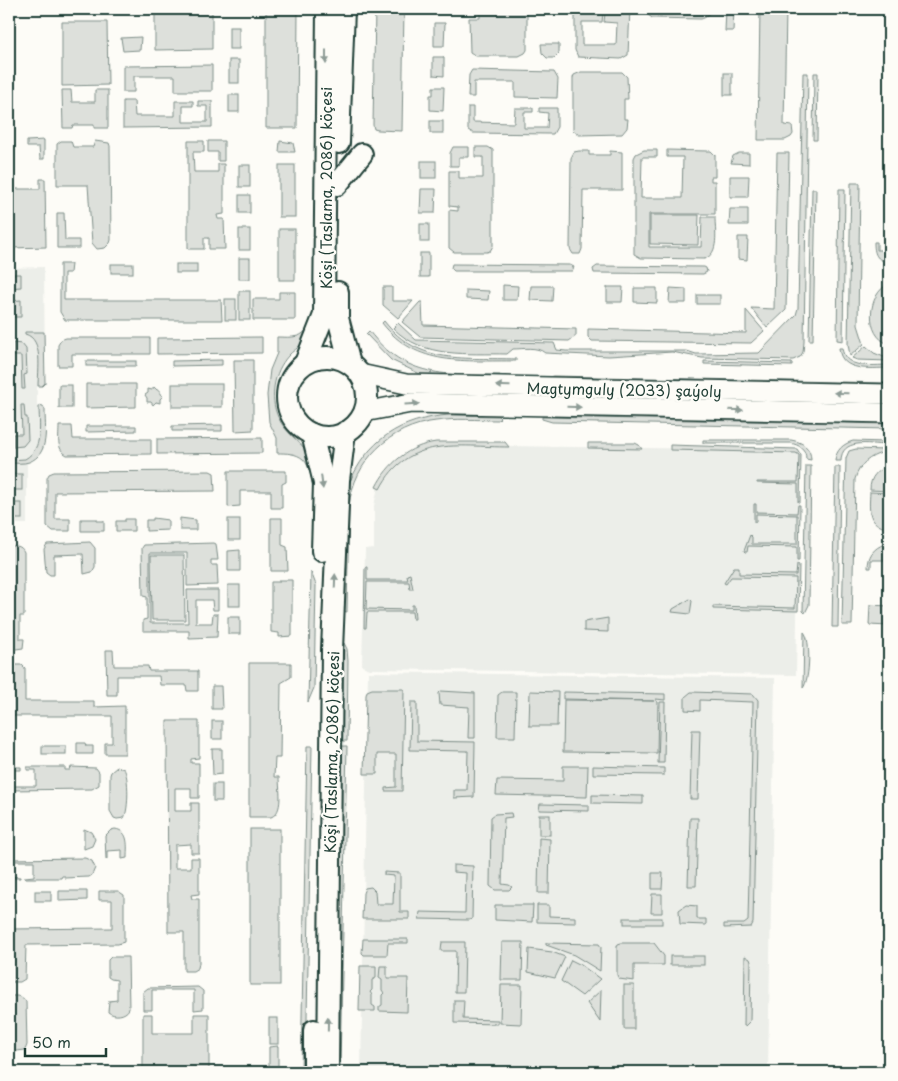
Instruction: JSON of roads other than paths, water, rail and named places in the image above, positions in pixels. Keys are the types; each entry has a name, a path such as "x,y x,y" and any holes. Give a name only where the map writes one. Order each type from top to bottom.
{"main road":[{"name":"Köşi (Taslama, 2086) köçesi","path":"305,363 324,315 327,9"},
{"name":"Köşi (Taslama, 2086) köçesi","path":"344,9 337,185 338,318 355,369"},
{"path":"337,185 362,154"},
{"path":"328,356 339,358 355,369 365,386 366,400 364,412 356,424 346,432 332,437 312,434 296,423 289,411 286,398 288,384 295,372 305,363 316,358 328,356"},
{"name":"Magtymguly (2033) şaýoly","path":"355,369 406,384 889,394"},
{"name":"Magtymguly (2033) şaýoly","path":"364,412 411,403 889,413"},
{"name":"Köşi (Taslama, 2086) köçesi","path":"328,1072 332,650 340,480 346,432"},
{"name":"Köşi (Taslama, 2086) köçesi","path":"312,434 324,483 319,648 314,1072"}]}
